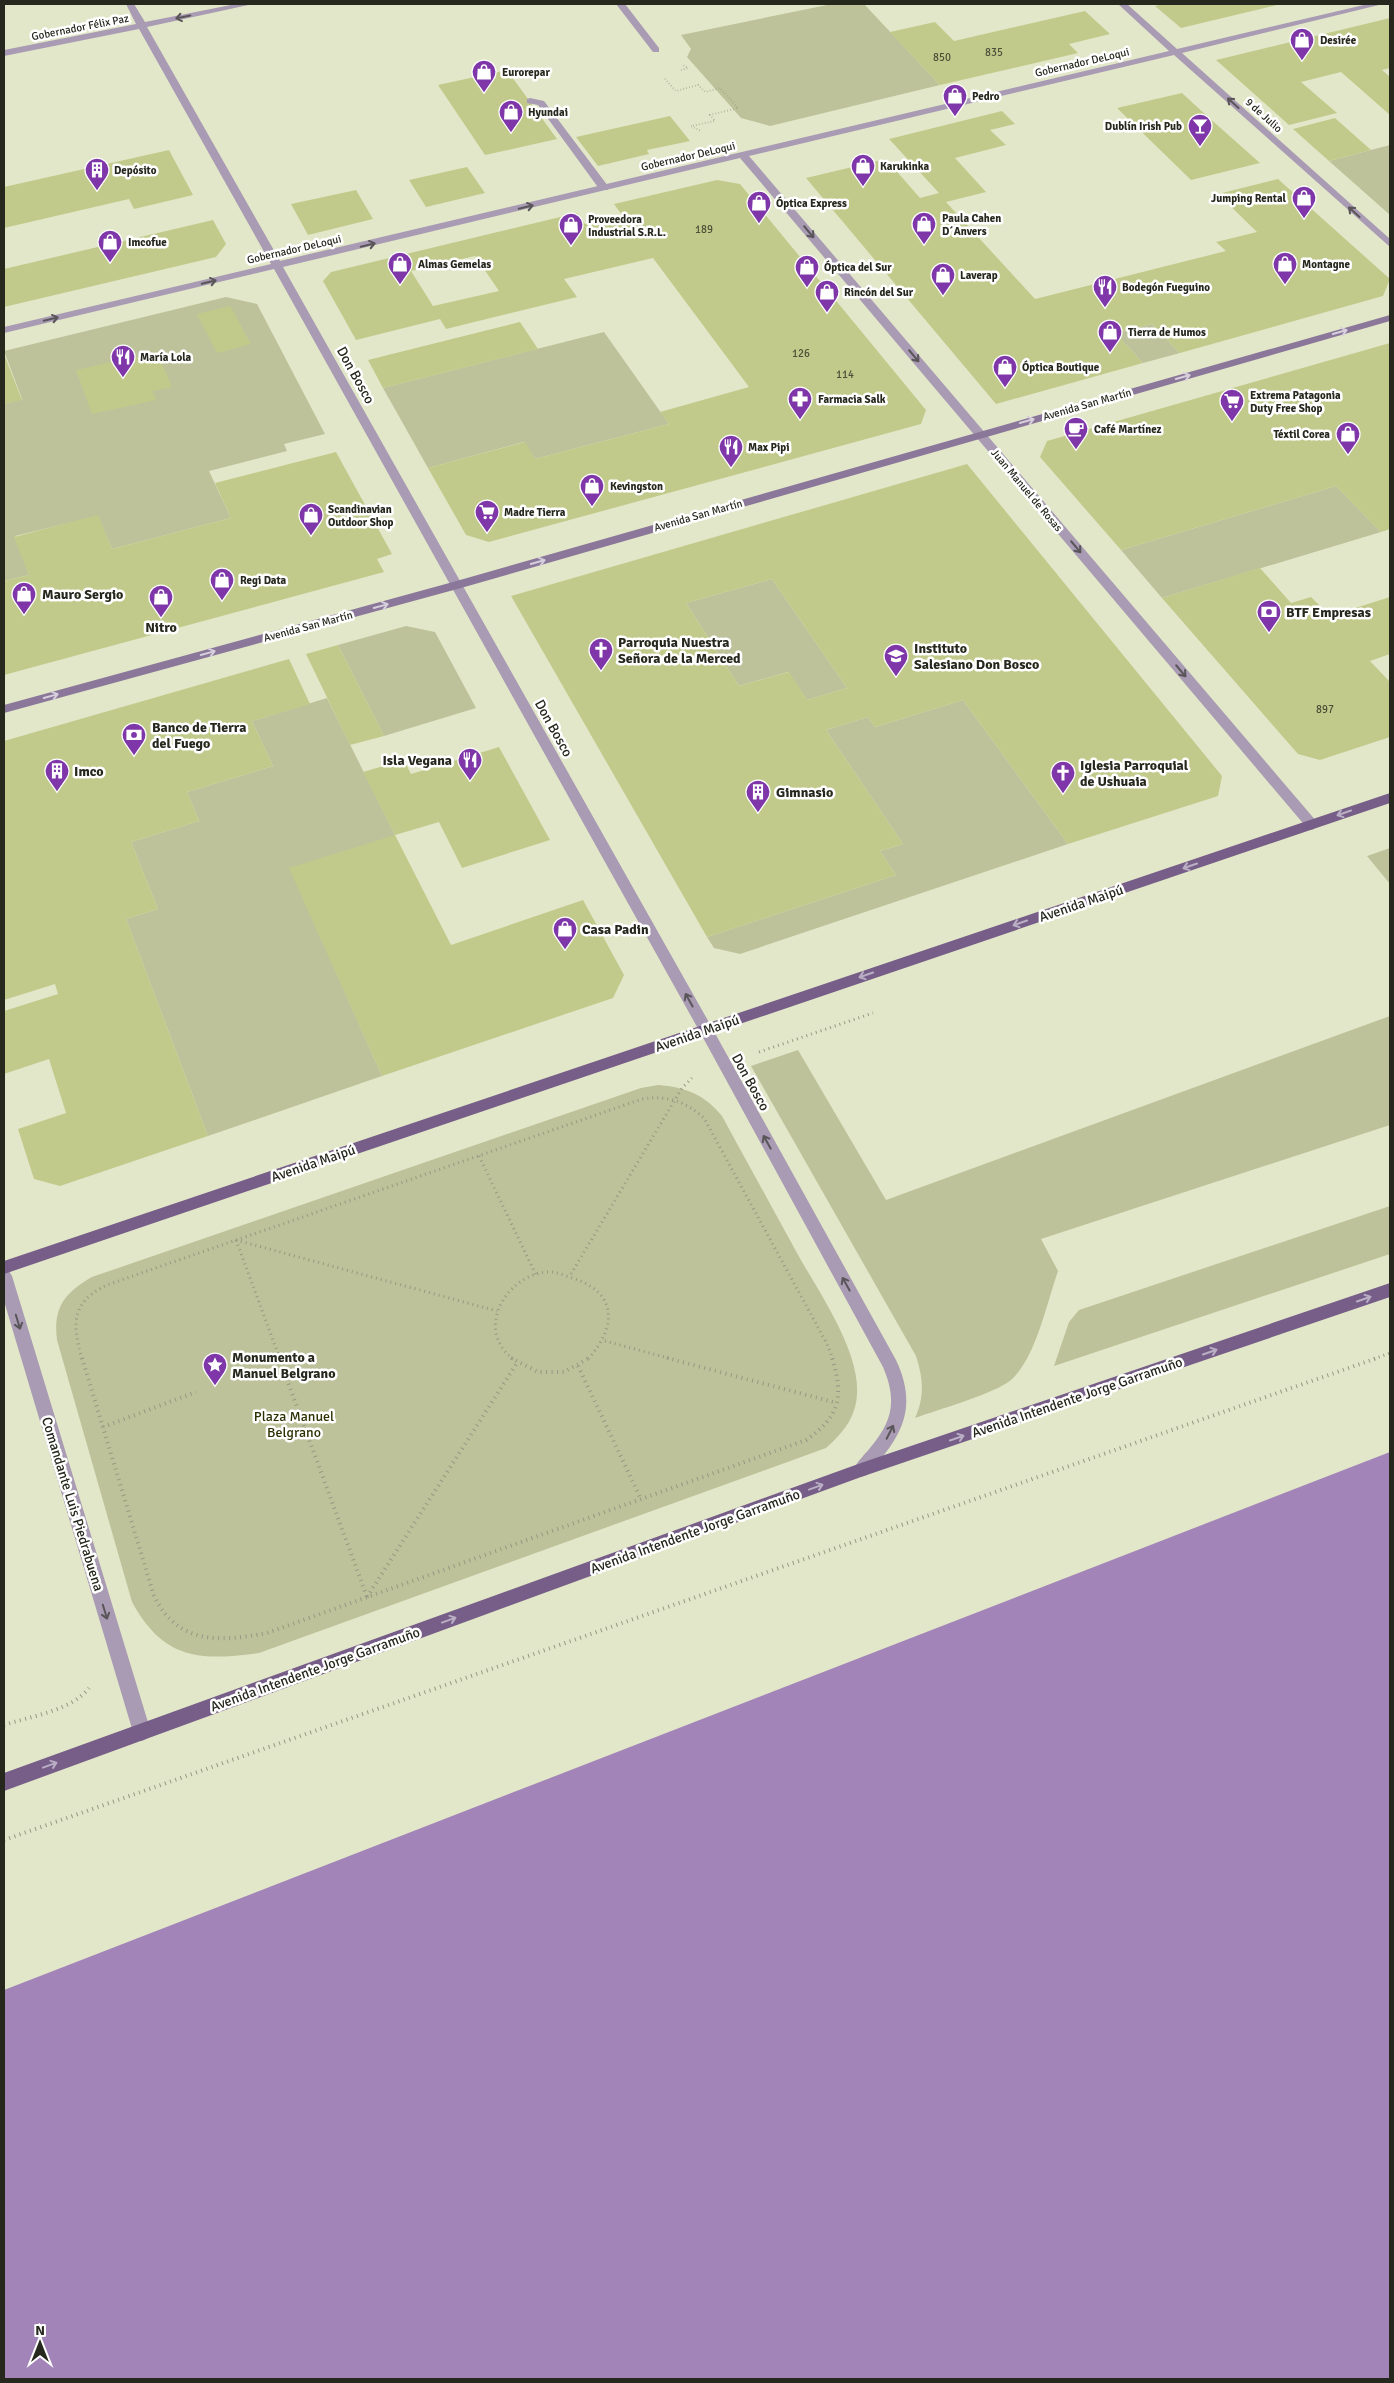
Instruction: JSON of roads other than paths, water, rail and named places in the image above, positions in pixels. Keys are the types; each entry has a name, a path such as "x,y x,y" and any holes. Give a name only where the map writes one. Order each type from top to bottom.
{"main road":[{"name":"Avenida San Martín","path":"4,709 457,585 1390,318"},
{"name":"Avenida Maipú","path":"4,1268 1390,798"},
{"name":"Avenida Intendente Jorge Garramuño","path":"4,1782 861,1470 1390,1290"}],"street":[{"name":"Don Bosco","path":"130,4 706,1030 890,1365 900,1392 897,1419 883,1446 861,1470"},
{"name":"Gobernador Félix Paz","path":"4,53 248,4"},
{"path":"620,4 656,50"},
{"name":"9 de Julio","path":"1122,4 1390,244"},
{"name":"Gobernador DeLoqui","path":"4,330 1378,4"},
{"path":"530,101 542,103 604,188"},
{"name":"Juan Manuel de Rosas","path":"744,155 1312,824"},
{"name":"Comandante Luis Piedrabuena","path":"4,1276 142,1732"}],"place":[{"name":"Desirée","path":"1302,61"},
{"name":"Eurorepar","path":"484,93"},
{"name":"Pedro","path":"955,117"},
{"name":"Hyundai","path":"511,133"},
{"name":"Dublín Irish Pub","path":"1200,147"},
{"name":"Karukinka","path":"863,187"},
{"name":"Depósito","path":"97,191"},
{"name":"Jumping Rental","path":"1304,219"},
{"name":"Óptica Express","path":"759,224"},
{"name":"Paula Cahen D´Anvers","path":"924,245"},
{"name":"Proveedora Industrial S.R.L.","path":"571,246"},
{"name":"Imcofue","path":"110,263"},
{"name":"Almas Gemelas","path":"400,285"},
{"name":"Montagne","path":"1285,285"},
{"name":"Óptica del Sur","path":"807,288"},
{"name":"Laverap","path":"943,296"},
{"name":"Bodegón Fueguino","path":"1105,308"},
{"name":"Rincón del Sur","path":"827,313"},
{"name":"Tierra de Humos","path":"1110,353"},
{"name":"María Lola","path":"123,378"},
{"name":"Óptica Boutique","path":"1005,388"},
{"name":"Farmacia Salk","path":"800,420"},
{"name":"Extrema Patagonia Duty Free Shop","path":"1232,422"},
{"name":"Café Martínez","path":"1076,450"},
{"name":"Téxtil Corea","path":"1348,455"},
{"name":"Max Pipi","path":"731,468"},
{"name":"Kevingston","path":"592,507"},
{"name":"Madre Tierra","path":"487,533"},
{"name":"Scandinavian Outdoor Shop","path":"311,536"},
{"name":"Regi Data","path":"222,601"},
{"name":"Mauro Sergio","path":"24,615"},
{"name":"Nitro","path":"161,618"},
{"name":"BTF Empresas","path":"1269,633"},
{"name":"Parroquia Nuestra Señora de la Merced","path":"601,671"},
{"name":"Instituto Salesiano Don Bosco","path":"896,677"},
{"name":"Banco de Tierra del Fuego","path":"134,756"},
{"name":"Isla Vegana","path":"470,781"},
{"name":"Imco","path":"57,792"},
{"name":"Iglesia Parroquial de Ushuaia","path":"1063,794"},
{"name":"Gimnasio","path":"758,813"},
{"name":"Casa Padin","path":"565,950"},
{"name":"Monumento a Manuel Belgrano","path":"215,1386"}],"park label":[{"name":"Plaza Manuel Belgrano","path":"294,1424"}]}
